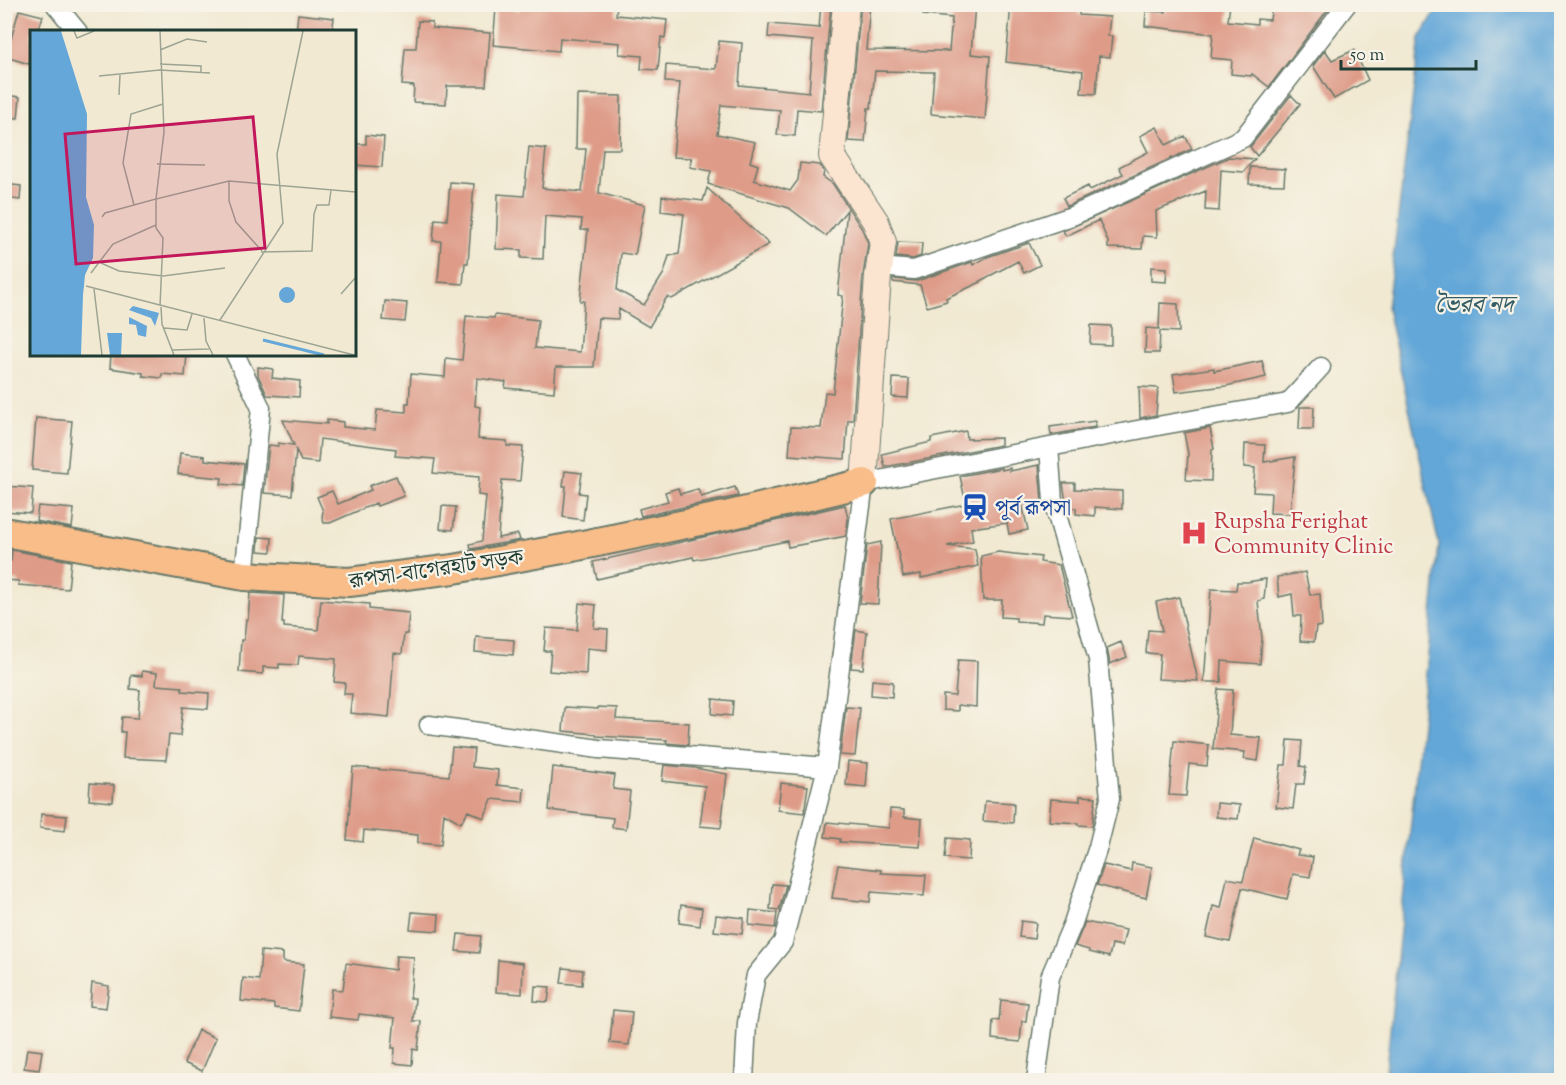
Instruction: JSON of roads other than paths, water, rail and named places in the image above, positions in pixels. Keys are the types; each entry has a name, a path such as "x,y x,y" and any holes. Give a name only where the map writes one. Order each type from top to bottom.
{"main road":[{"path":"846,4 832,156 876,222 883,242 879,267 864,483"},
{"name":"রূপসা-বাগেরহাট সড়ক","path":"4,532 244,576 349,582 454,569 568,548 725,516 864,483"}],"street":[{"path":"55,4 76,30"},
{"path":"879,267 914,270 1072,216 1243,138 1347,4"},
{"path":"236,356 261,408 244,576"},
{"path":"744,1080 747,1023 756,975 783,942 827,767 864,483 1288,403 1321,367"},
{"path":"1036,1080 1050,977 1073,923 1098,847 1110,799 1098,659 1053,501 1049,447"},
{"path":"429,725 599,749 827,767"}],"water":[{"name":"ভৈরব নদ","path":"1440,4 1561,5 1561,1080 1385,1080 1439,545 1387,308 1420,38"}],"place":[{"name":"পূর্ব রূপসা","path":"975,507"},
{"name":"Rupsha Ferighat Community Clinic","path":"1194,533"}]}
